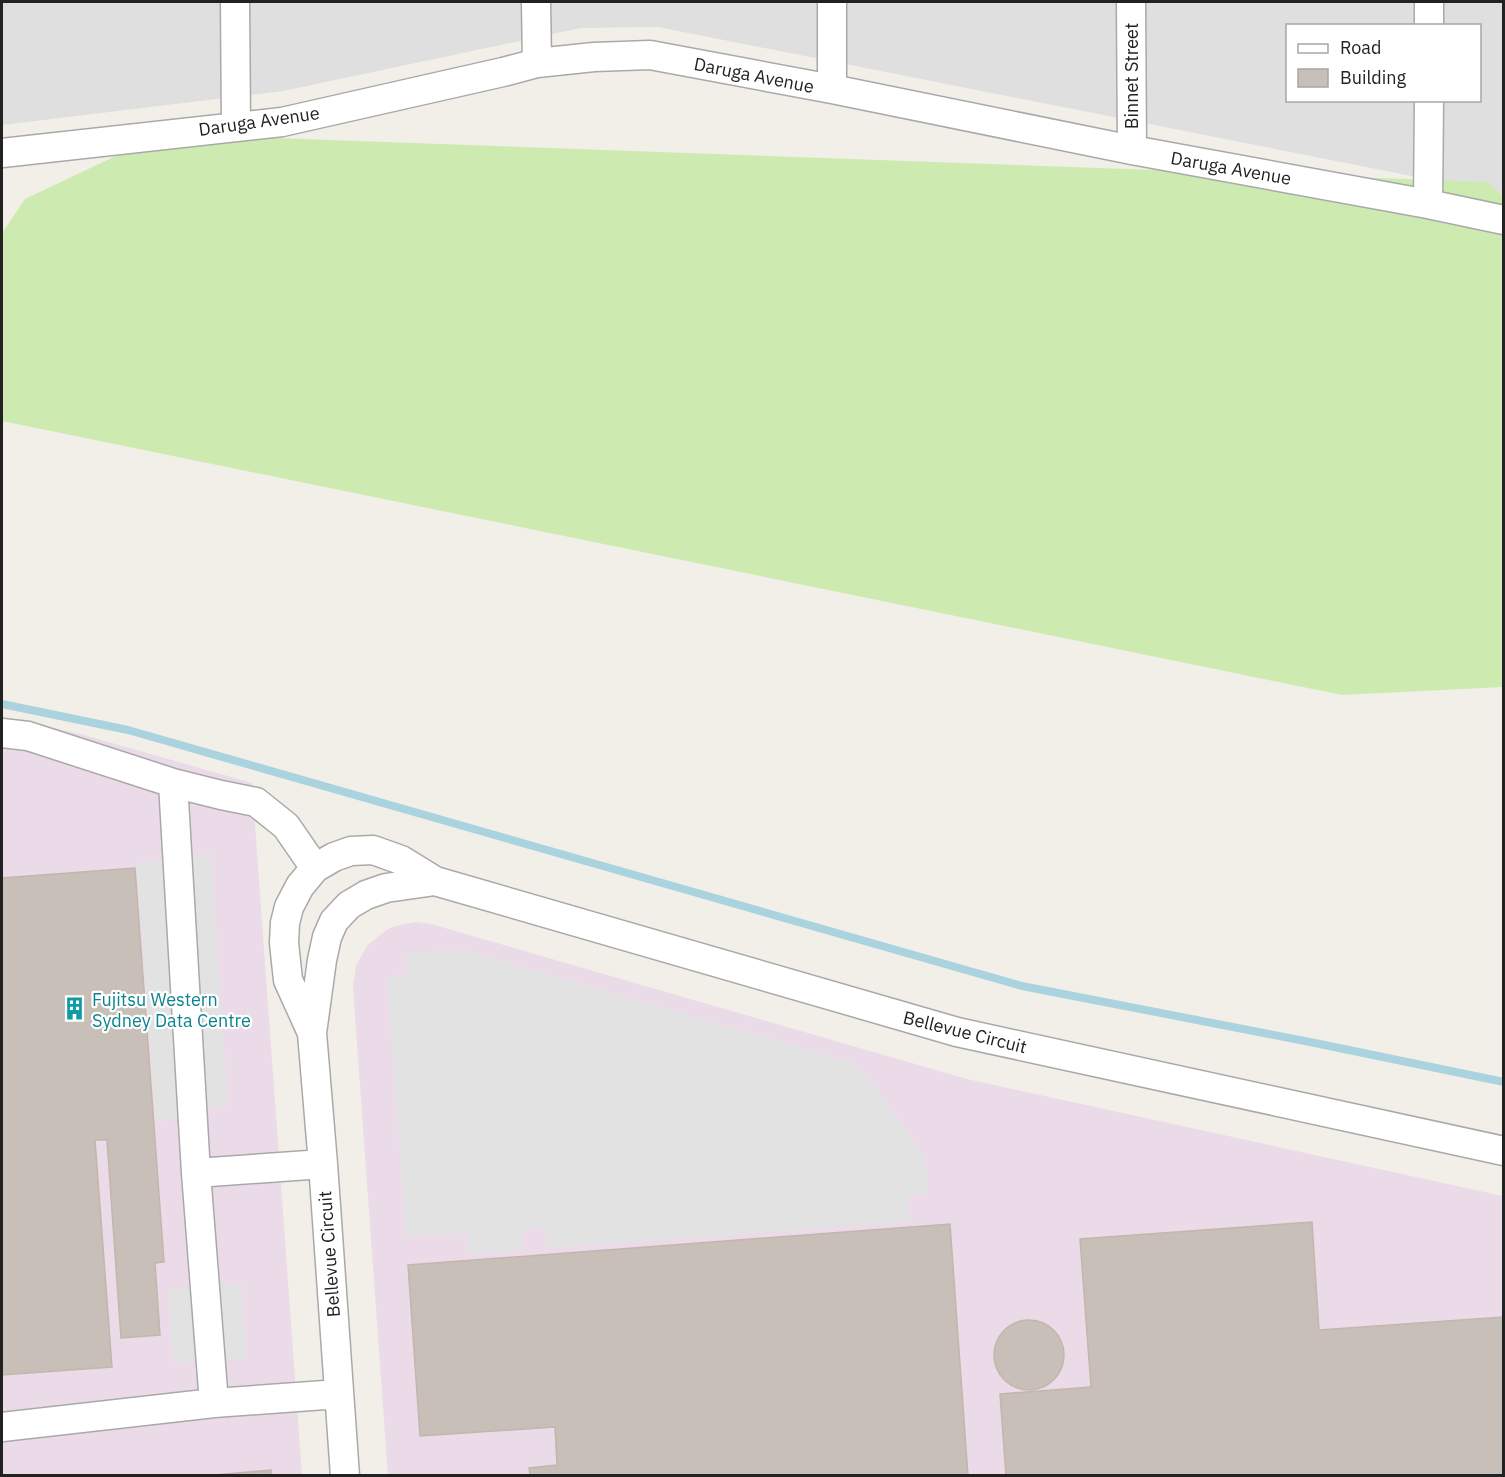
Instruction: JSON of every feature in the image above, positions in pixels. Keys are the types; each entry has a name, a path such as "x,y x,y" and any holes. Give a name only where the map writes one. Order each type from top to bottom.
{"street":[{"path":"235,2 236,126"},
{"path":"536,2 537,63"},
{"path":"832,2 832,89"},
{"name":"Binnet Street","path":"1131,2 1132,150"},
{"path":"1429,2 1429,24"},
{"name":"Daruga Avenue","path":"2,153 282,122 537,63 594,57 650,55 1503,220"},
{"path":"1428,204 1429,102"},
{"path":"2,733 28,736 173,783 255,802 286,826 315,868"},
{"path":"173,783 196,1173 214,1403"},
{"name":"Bellevue Circuit","path":"312,1033 288,980 284,943 289,907 300,886 315,868 351,850 373,850 401,860 435,881 957,1032 1503,1151"},
{"name":"Bellevue Circuit","path":"345,1476 312,1033 322,960 327,937 334,921 349,905 366,895 386,888 435,881"},
{"path":"196,1173 323,1164"},
{"path":"2,1427 214,1403 339,1394"}],"shaded area":[{"path":"2,2 1503,2 1503,194 658,27 581,28 283,91 2,125"},
{"path":"2,717 77,733 252,783 302,1475 2,1476"},
{"path":"211,854 228,1106 207,1108 207,1116 156,1121 136,863"},
{"path":"417,922 431,924 967,1079 1503,1196 1503,1475 388,1476 353,988 356,965 368,945 393,927"},
{"path":"464,950 851,1062 863,1071 920,1150 926,1161 928,1194 907,1195 909,1222 547,1248 544,1227 521,1230 523,1250 469,1254 467,1233 406,1237 387,976 407,974 406,953"},
{"path":"241,1284 246,1358 173,1363 168,1289"}],"green space":[{"path":"162,134 1488,182 1504,197 1503,687 1342,695 2,421 2,233 25,199"}],"building":[{"name":"Fujitsu Western Sydney Data Centre","path":"135,868 164,1262 155,1263 160,1335 121,1338 107,1140 95,1140 112,1367 2,1375 2,878"},
{"path":"1312,1222 1319,1330 1503,1317 1504,1476 1006,1476 1000,1394 1091,1387 1080,1239"},
{"path":"950,1224 968,1476 530,1476 529,1468 557,1465 555,1427 420,1436 408,1265"},
{"path":"1029,1320 1042,1323 1054,1330 1061,1342 1064,1355 1061,1368 1054,1380 1042,1387 1029,1390 1016,1387 1004,1380 997,1368 994,1355 997,1342 1004,1330 1016,1323"},
{"path":"271,1470 271,1476 203,1476"}],"waterway":[{"path":"2,704 128,730 1022,986 1504,1082"}],"place":[{"name":"Fujitsu Western Sydney Data Centre","path":"74,1009"}]}
